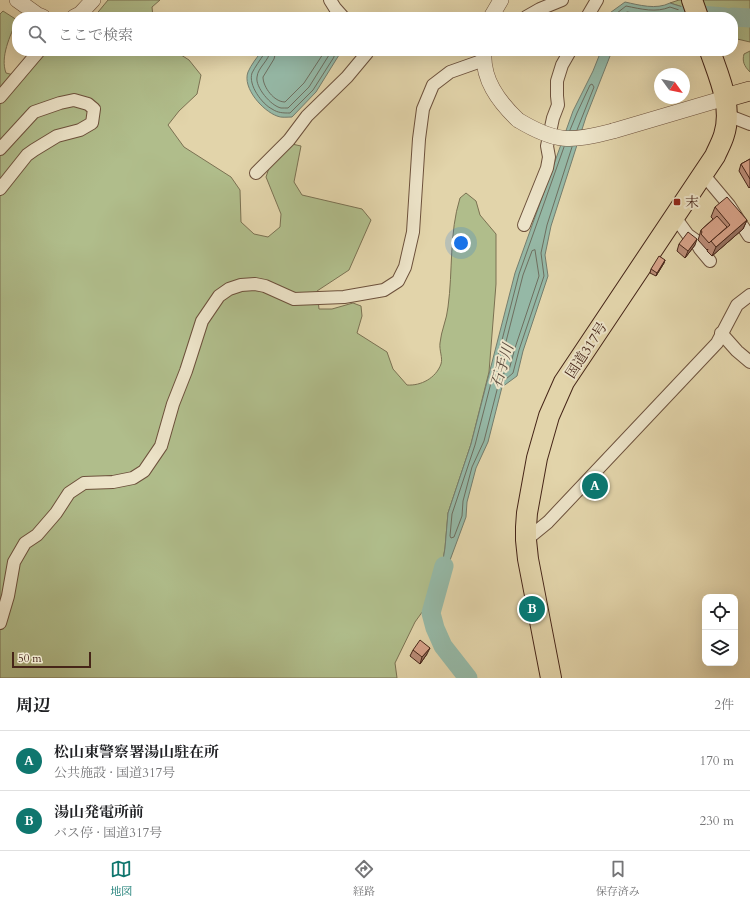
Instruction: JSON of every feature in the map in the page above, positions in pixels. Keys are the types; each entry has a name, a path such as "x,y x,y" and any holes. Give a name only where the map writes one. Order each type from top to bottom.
{"highway":[{"path":"692,0 696,12"},
{"name":"国道317号","path":"551,678 532,586 526,540 527,513 537,458 549,416 564,382 715,156 724,135 726,106 711,56"}],"main road":[{"path":"726,106 750,91"}],"street":[{"path":"17,0 34,12"},
{"path":"82,12 92,0"},
{"path":"330,0 338,12"},
{"path":"494,12 501,0"},
{"path":"535,12 562,0"},
{"path":"590,12 598,0"},
{"path":"0,97 35,56"},
{"path":"256,173 289,140 307,116 348,77 365,56"},
{"path":"0,623 8,596 14,562 25,543 36,535 56,513 69,492 84,484 114,482 133,478 144,471 161,446 173,404 186,371 202,321 219,296 230,289 242,285 255,284 264,286 294,299 344,297 384,290 398,281 405,267 413,232 422,109 433,85 450,72 482,56"},
{"path":"484,56 488,80 493,91 505,108 518,120 536,131 553,137 567,139 586,138 726,106 750,124"},
{"path":"524,225 547,168 549,157 547,146 553,118 558,105 557,81 562,65 567,56"},
{"path":"0,149 34,112 74,100 88,104 94,109 92,123 80,130 57,136 27,155 0,189"},
{"path":"703,174 729,205 749,236"},
{"path":"672,220 680,224 688,236 695,240 710,261"},
{"path":"526,540 553,516 717,343 737,305 750,295"},
{"path":"721,333 737,351 750,362"}],"shaded area":[{"path":"108,0 160,0 152,7 152,12 98,12"},
{"path":"679,0 750,0 750,42 738,39 738,12 698,12 670,3"},
{"path":"3,11 12,17 12,32 4,60 6,73 21,77 41,56 183,56 189,60 201,75 197,94 179,111 168,125 184,147 231,177 240,190 241,222 254,234 268,237 280,227 281,214 266,177 269,168 292,144 301,146 294,182 302,195 362,209 371,220 349,270 317,291 319,309 332,309 353,303 361,306 362,316 357,333 387,352 393,369 407,385 418,384 432,377 439,369 441,364 442,359 440,343 450,293 454,225 460,198 466,193 476,201 480,215 496,234 496,284 489,372 471,444 448,513 445,548 438,590 415,622 395,663 397,678 0,678 0,14"},
{"path":"750,51 750,72 745,66 743,59 744,54"}],"water":[{"path":"625,2 653,7 670,3 699,12 611,12"},
{"path":"258,56 338,56 316,92 292,117 279,117 271,113 255,98 248,85 247,78 248,72"},
{"path":"599,56 610,56 586,117 551,226 545,255 548,276 523,351 517,376 502,387 488,442 476,468 467,502 466,517 438,590 445,548 448,513 471,444 515,273 573,111"}],"building":[{"path":"750,159 750,179 741,164"},
{"path":"727,197 747,220 716,247 711,241 730,225 715,207"},
{"path":"717,216 727,227 709,243 701,234 701,230"},
{"path":"688,232 697,239 688,251 679,244"},
{"path":"659,256 665,260 657,273 651,269"},
{"path":"420,640 430,648 422,657 413,650"}],"waterway":[{"name":"石手川","path":"738,17 750,18"},
{"name":"石手川","path":"444,566 431,613 435,628 443,646 468,678"}],"place":[{"name":"末","path":"677,202"},
{"name":"松山東警察署湯山駐在所","path":"595,486"},
{"name":"湯山発電所前","path":"532,609"}]}
